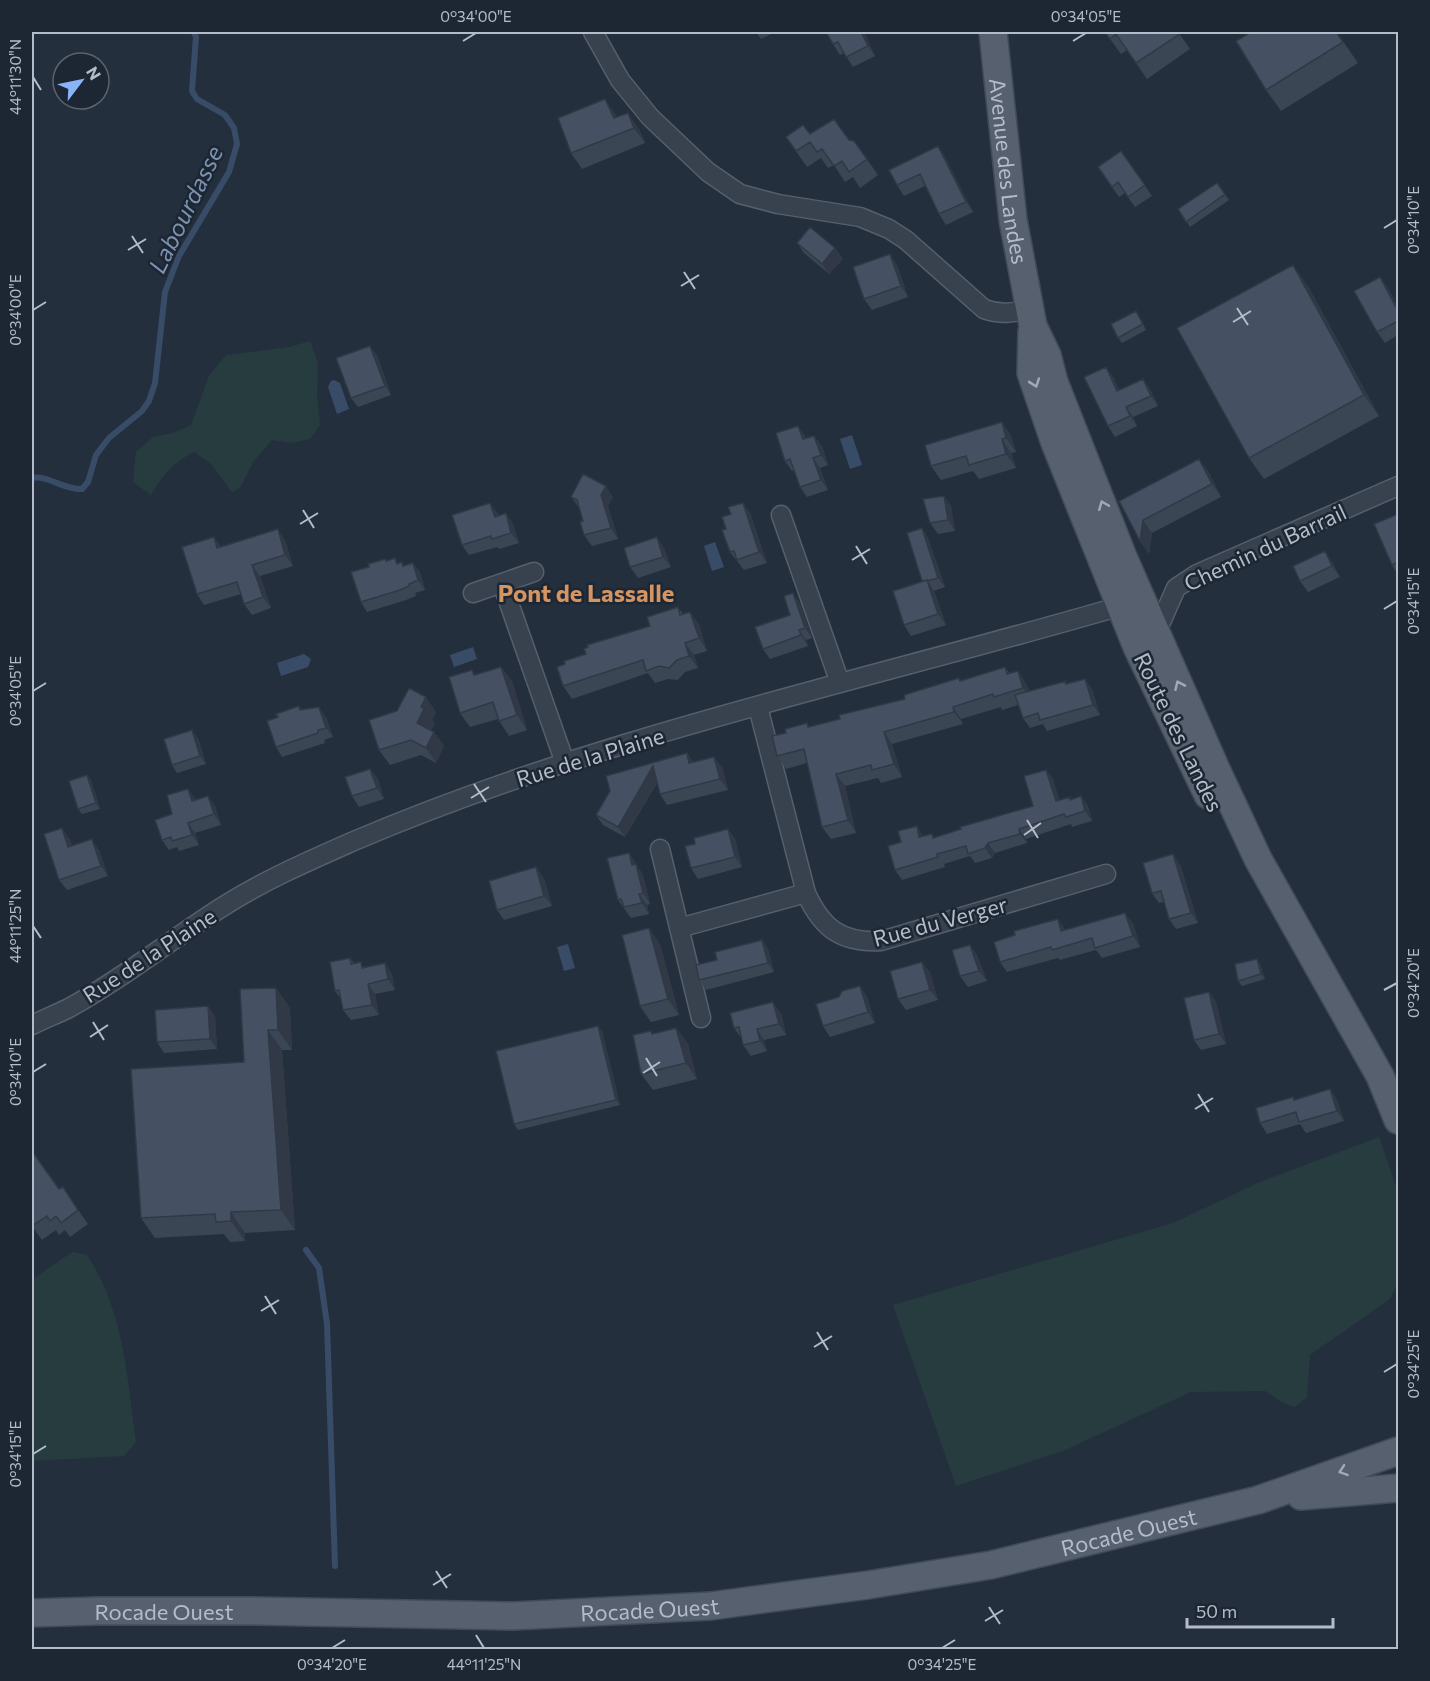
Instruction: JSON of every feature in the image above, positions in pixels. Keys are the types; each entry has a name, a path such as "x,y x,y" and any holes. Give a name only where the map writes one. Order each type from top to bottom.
{"main road":[{"name":"Avenue des Landes","path":"993,32 1012,220 1031,317"},
{"name":"Route des Landes","path":"1031,317 1031,373 1055,442 1137,647 1206,792 1304,965 1396,1115"},
{"name":"Route des Landes","path":"1031,317 1123,557 1258,859 1380,1076 1396,1115"},
{"name":"Rocade Ouest","path":"32,1613 256,1611 513,1616 711,1606 868,1585 991,1565 1258,1500 1398,1451"},
{"name":"Rocade Ouest","path":"1258,1500 1398,1488"}],"street":[{"path":"593,32 620,80 650,117 708,172 740,194 778,204 860,217 877,223 906,240 984,309 998,314 1031,317"},
{"name":"Chemin du Barrail","path":"1154,626 1161,622 1176,588 1197,574 1398,486"},
{"path":"781,515 840,683"},
{"path":"473,593 534,572"},
{"path":"502,583 565,763"},
{"path":"1120,606 1154,626"},
{"name":"Rue de la Plaine","path":"32,1025 69,1008 229,903 306,862 465,797 565,763 758,706 1120,606"},
{"name":"Rue du Verger","path":"758,706 806,893 813,910 824,923 842,936 861,942 882,941 1106,874"},
{"path":"660,849 701,1018"},
{"path":"679,928 806,893"}],"green space":[{"path":"310,341 318,363 317,396 320,425 310,439 291,443 272,440 253,462 240,488 232,492 211,464 194,452 169,470 151,495 133,482 136,452 153,437 173,433 191,425 209,376 226,355 289,347"},
{"path":"1379,1137 1398,1192 1398,1283 1390,1299 1310,1355 1307,1397 1295,1407 1283,1403 1265,1391 1191,1392 1063,1451 956,1486 893,1305 1173,1223 1260,1182"},
{"path":"72,1252 87,1255 109,1298 122,1345 136,1442 124,1456 32,1461 32,1285 35,1278"}],"water":[{"path":"334,380 340,383 349,409 337,414 328,387"},
{"path":"852,435 862,465 850,469 840,439"},
{"path":"715,542 724,567 712,571 704,546"},
{"path":"473,647 477,659 454,667 450,655"},
{"path":"304,654 311,659 308,667 281,676 277,663"},
{"path":"568,944 575,968 564,971 557,947"}],"building":[{"path":"826,32 861,32 868,46 846,57 838,42 833,44"},
{"path":"1105,32 1178,32 1180,34 1136,63 1116,34 1110,39"},
{"path":"1251,32 1336,32 1343,42 1266,90 1236,41"},
{"path":"605,99 614,118 628,113 634,128 571,153 558,118"},
{"path":"834,119 867,159 849,172 842,161 834,166 822,149 817,152 810,142 796,151 786,137 803,125 810,134"},
{"path":"938,146 966,202 939,214 920,174 897,185 889,170"},
{"path":"1121,151 1145,185 1128,197 1118,182 1112,187 1098,167"},
{"path":"1217,183 1225,194 1186,222 1178,209"},
{"path":"810,227 835,248 822,264 797,243"},
{"path":"890,254 901,286 864,299 853,267"},
{"path":"1293,265 1364,395 1249,458 1177,328"},
{"path":"1380,277 1398,311 1398,321 1377,332 1354,291"},
{"path":"1136,311 1143,324 1118,338 1111,324"},
{"path":"370,346 385,386 351,398 336,358"},
{"path":"1106,367 1117,391 1143,379 1151,396 1126,407 1130,416 1108,426 1084,377"},
{"path":"1002,422 1006,438 1002,439 1006,454 969,465 966,456 931,466 925,445"},
{"path":"798,426 803,439 814,436 821,455 813,458 821,480 800,487 790,459 785,461 776,433"},
{"path":"1199,459 1212,484 1143,520 1140,541 1119,501"},
{"path":"583,474 606,486 601,495 611,528 584,535 577,500 571,497"},
{"path":"944,496 948,520 930,523 923,499"},
{"path":"490,503 495,517 506,513 511,533 492,539 491,536 462,545 452,515"},
{"path":"743,503 759,552 737,560 734,551 730,552 722,530 726,529 722,517 731,514 728,507"},
{"path":"1398,514 1398,562 1392,565 1374,524"},
{"path":"922,528 938,578 927,581 922,581 907,533"},
{"path":"278,529 285,555 252,565 263,597 244,604 237,582 197,594 182,547 214,537 217,548"},
{"path":"657,537 663,557 630,567 624,548"},
{"path":"1325,551 1332,566 1300,581 1293,566"},
{"path":"395,558 397,564 402,562 403,566 413,563 418,580 400,590 361,602 351,572 369,567 368,564"},
{"path":"927,580 938,614 904,625 893,591"},
{"path":"793,593 805,628 799,630 801,635 763,649 755,627 790,615 784,596"},
{"path":"678,607 680,615 690,612 699,638 685,643 689,656 677,660 669,668 659,666 646,671 643,660 563,686 557,667 565,664 564,661 586,654 584,649 588,647 587,645 650,626 647,617"},
{"path":"501,667 517,715 499,721 493,702 460,713 449,677 472,670 474,675"},
{"path":"1005,667 1007,674 1018,671 1023,688 994,697 993,694 953,707 954,712 884,732 894,764 872,770 871,765 836,774 848,820 822,827 804,749 777,756 772,736 786,733 785,729 807,723 808,727 840,719 839,715 905,699 904,695"},
{"path":"1085,679 1093,705 1040,720 1038,713 1023,718 1015,695 1066,681 1066,684"},
{"path":"409,688 426,697 421,707 424,709 417,723 434,732 426,748 411,740 379,750 369,720 397,711"},
{"path":"299,706 300,710 319,707 326,728 318,730 318,733 276,747 267,721 278,717 276,714"},
{"path":"192,730 200,756 172,765 164,739"},
{"path":"687,753 689,763 714,757 720,779 660,794 653,766 618,827 596,815 610,791 606,776"},
{"path":"370,769 377,788 352,796 345,777"},
{"path":"1046,770 1056,801 1081,796 1085,811 1066,817 1064,814 1019,829 1020,834 988,843 985,848 968,854 966,846 895,870 888,846 901,842 898,831 917,826 919,837 932,834 933,838 961,829 960,827 1033,806 1024,776"},
{"path":"87,775 96,803 78,809 69,781"},
{"path":"188,789 192,801 208,796 214,814 188,823 192,835 172,841 171,837 162,840 155,820 172,814 167,795"},
{"path":"62,828 68,847 92,839 101,866 59,880 44,834"},
{"path":"728,829 735,857 691,868 685,846 695,844 694,838"},
{"path":"629,853 632,865 636,864 643,893 639,894 642,903 624,907 621,899 618,900 607,858"},
{"path":"1173,854 1191,913 1169,919 1161,891 1152,893 1143,863"},
{"path":"536,867 544,896 497,910 489,881"},
{"path":"1125,913 1133,936 1095,948 1092,938 1000,962 994,942 1015,935 1014,931 1058,919 1061,931"},
{"path":"649,928 668,999 640,1006 622,935"},
{"path":"762,940 768,963 699,980 696,965 717,960 715,952"},
{"path":"970,945 979,971 960,976 952,950"},
{"path":"350,958 351,964 361,962 362,968 385,963 388,979 368,984 372,1005 343,1010 339,990 335,991 330,962"},
{"path":"1257,959 1261,974 1238,981 1235,964"},
{"path":"922,962 930,990 898,999 890,971"},
{"path":"860,986 868,1012 823,1026 816,1004 839,997 842,991"},
{"path":"276,988 278,1030 268,1030 281,1210 231,1212 231,1221 216,1222 215,1214 141,1218 131,1069 244,1062 240,989"},
{"path":"1209,992 1219,1034 1194,1040 1184,998"},
{"path":"773,1002 779,1024 757,1029 760,1041 743,1045 739,1027 734,1028 730,1013"},
{"path":"208,1006 210,1039 157,1042 155,1010"},
{"path":"598,1026 616,1100 514,1124 496,1051"},
{"path":"676,1028 686,1063 641,1074 633,1035 651,1031 652,1034"},
{"path":"1330,1089 1337,1111 1299,1122 1296,1112 1260,1123 1256,1108"},
{"path":"34,1154 59,1189 63,1187 78,1210 61,1223 56,1216 50,1221 47,1216 32,1226 32,1156"}],"waterway":[{"name":"Labourdasse","path":"32,478 82,489 88,482 96,455 109,438 142,411 149,401 155,383 165,292 179,256 229,172 237,144 234,128 225,115 197,99 192,91 196,37 194,32"},
{"path":"306,1250 319,1268 327,1324 335,1566"}],"district":[{"name":"Pont de Lassalle","path":"586,592"}]}
